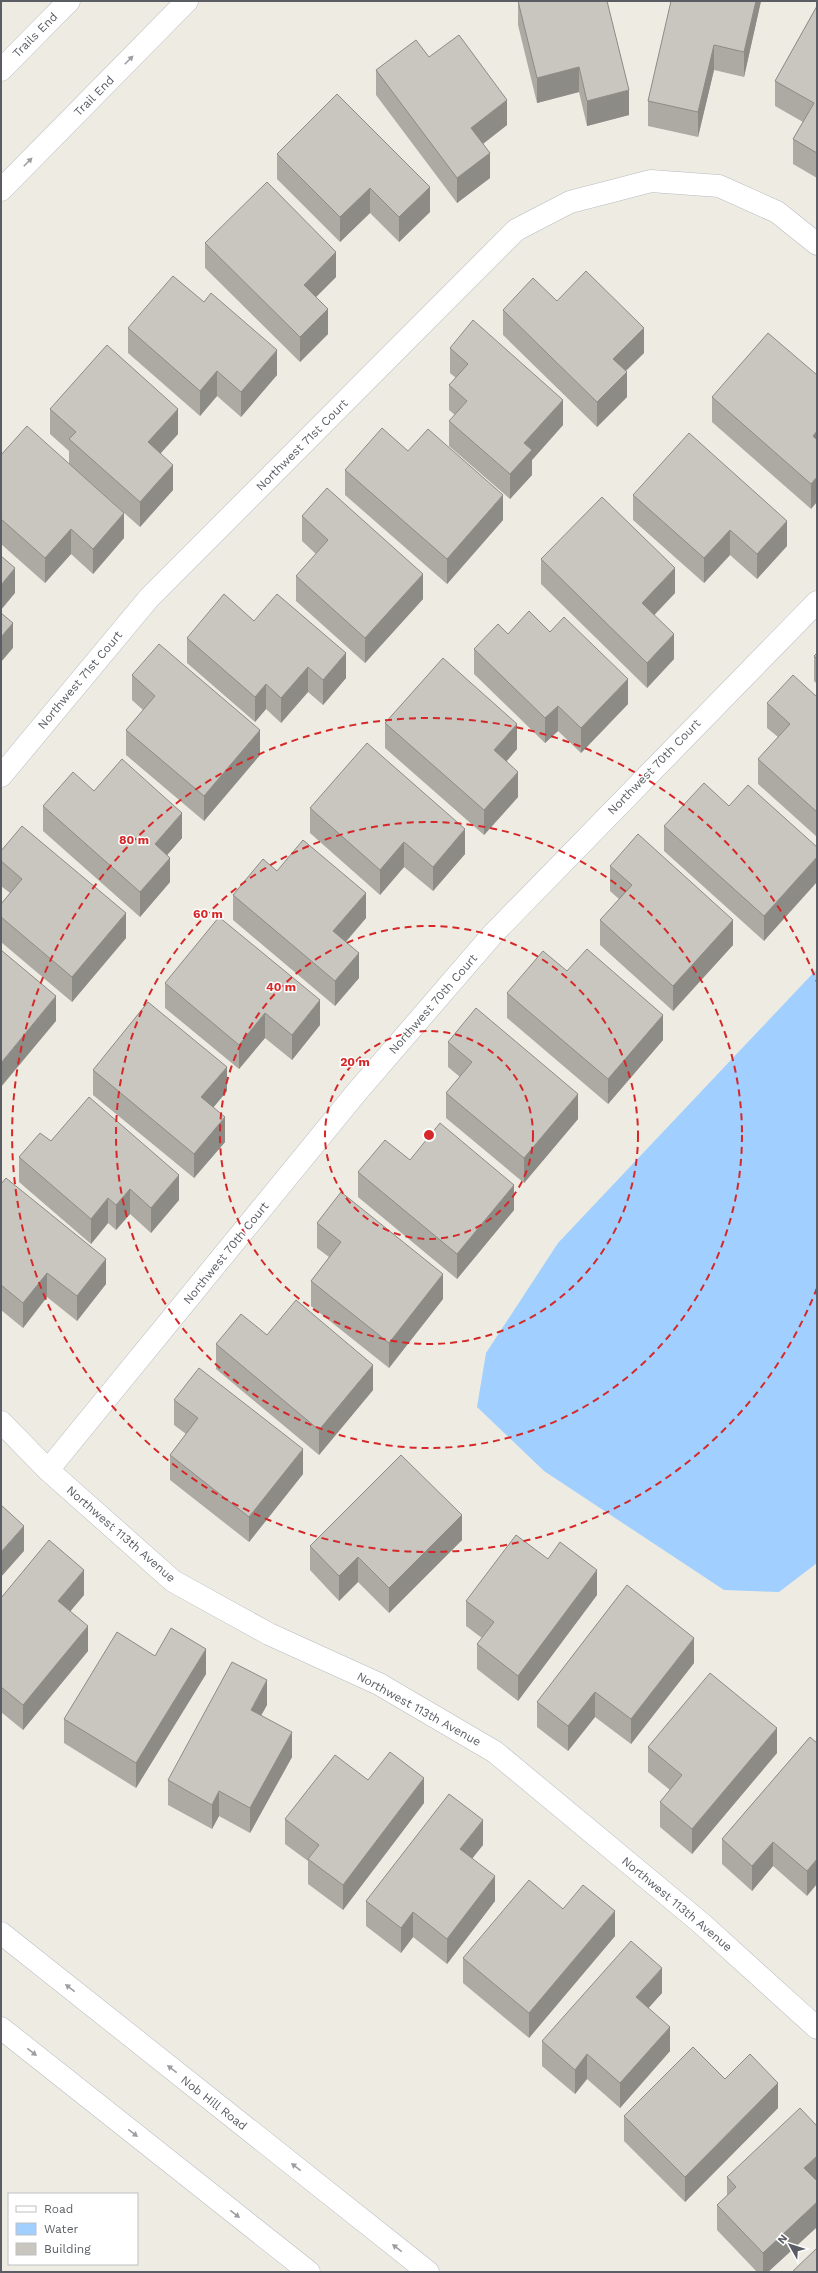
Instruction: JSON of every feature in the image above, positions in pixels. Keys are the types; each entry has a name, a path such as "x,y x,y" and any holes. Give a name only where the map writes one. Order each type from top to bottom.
{"street":[{"name":"Trails End","path":"1,70 69,1"},
{"name":"Trail End","path":"1,190 187,1"},
{"name":"Northwest 71st Court","path":"1,776 94,662 149,598 516,230 570,202 651,181 719,186 777,212 817,244"},
{"name":"Northwest 70th Court","path":"48,1470 356,1093 493,934 817,602"},
{"name":"Northwest 113th Avenue","path":"1,1422 48,1470 172,1581 269,1634 379,1684 495,1752 701,1923 816,2025"},
{"name":"Nob Hill Road","path":"1,1933 428,2272"},
{"path":"1,2028 309,2272"}],"water":[{"path":"817,969 817,1563 779,1592 724,1590 544,1471 477,1407 486,1353 558,1243"}],"building":[{"path":"518,1 607,1 629,90 587,101 579,67 537,78"},
{"path":"671,1 756,1 744,52 714,45 698,112 648,101"},
{"path":"817,6 817,153 793,139 814,103 775,81"},
{"path":"459,35 507,100 471,128 490,153 457,178 376,70 416,40 429,57"},
{"path":"337,94 430,187 399,217 370,188 340,217 277,154"},
{"path":"267,182 336,252 304,285 328,309 300,337 205,243"},
{"path":"586,271 644,328 613,359 627,372 597,402 503,310 533,278 557,301"},
{"path":"173,276 204,302 211,293 277,350 241,392 217,371 200,391 128,328"},
{"path":"473,320 563,400 524,443 532,450 510,474 449,421 467,401 449,385 468,364 450,348"},
{"path":"768,333 817,375 817,431 813,436 817,440 817,477 811,484 712,397"},
{"path":"107,345 178,409 148,442 173,465 140,502 69,439 76,432 50,409"},
{"path":"27,426 124,513 93,549 71,529 45,558 1,519 1,455"},
{"path":"382,428 408,451 428,429 503,495 447,559 345,470"},
{"path":"689,433 787,521 757,554 730,530 704,558 633,495"},
{"path":"327,488 423,574 365,638 296,576 328,540 302,516"},
{"path":"602,497 675,568 642,603 674,634 647,663 541,559"},
{"path":"1,556 15,568 1,585"},
{"path":"224,594 254,621 277,594 346,653 323,680 308,667 281,698 266,684 255,697 187,638"},
{"path":"529,611 550,632 564,617 628,679 581,728 558,706 545,718 474,649 498,624 508,634"},
{"path":"1,613 13,623 1,637"},
{"path":"159,644 260,730 204,796 126,730 155,696 132,675"},
{"path":"443,658 517,724 494,750 518,772 484,810 385,723"},
{"path":"793,675 817,697 817,812 758,759 790,724 767,703"},
{"path":"367,743 465,829 433,867 404,842 380,870 310,808"},
{"path":"122,759 182,813 155,844 170,858 140,892 43,806 73,772 94,791"},
{"path":"704,783 729,806 748,785 817,847 817,857 764,916 664,826"},
{"path":"22,826 126,913 72,977 1,917 1,904 22,879 1,861 1,851"},
{"path":"638,834 733,920 673,986 600,920 632,885 610,866"},
{"path":"303,840 366,893 333,931 359,953 335,981 233,895 263,859 277,871"},
{"path":"219,917 320,1000 292,1035 265,1013 239,1045 165,983"},
{"path":"587,949 663,1015 608,1079 507,993 543,951 567,971"},
{"path":"1,950 56,996 1,1063"},
{"path":"148,1002 227,1067 201,1097 225,1117 194,1154 93,1070"},
{"path":"476,1008 578,1094 524,1158 446,1093 472,1062 448,1042"},
{"path":"89,1097 179,1175 151,1208 130,1189 116,1205 108,1198 91,1219 19,1157 40,1133 51,1141"},
{"path":"440,1123 514,1185 457,1254 358,1172 385,1140 410,1160"},
{"path":"6,1178 106,1259 77,1296 47,1273 23,1303 1,1285 1,1184"},
{"path":"341,1192 443,1274 389,1343 311,1281 341,1242 317,1223"},
{"path":"296,1300 373,1365 319,1430 216,1344 241,1314 267,1335"},
{"path":"199,1368 303,1449 249,1517 170,1455 198,1418 174,1400"},
{"path":"401,1455 462,1515 389,1588 358,1557 339,1576 310,1546"},
{"path":"1,1505 24,1526 1,1552"},
{"path":"516,1535 548,1559 560,1542 597,1570 518,1676 477,1644 494,1622 466,1601"},
{"path":"49,1540 84,1570 58,1601 88,1626 23,1705 1,1687 1,1598"},
{"path":"627,1585 694,1638 631,1719 595,1692 568,1726 537,1702"},
{"path":"171,1628 206,1649 136,1763 64,1719 117,1632 155,1656"},
{"path":"232,1662 267,1680 251,1710 292,1732 250,1808 219,1791 212,1805 168,1780"},
{"path":"710,1673 777,1728 692,1829 660,1802 682,1775 648,1747"},
{"path":"810,1737 817,1743 817,1859 807,1871 773,1842 752,1866 722,1839"},
{"path":"390,1752 424,1778 343,1885 308,1859 319,1845 285,1819 335,1755 368,1780"},
{"path":"449,1794 483,1820 460,1849 495,1876 447,1939 413,1912 401,1928 366,1901"},
{"path":"529,1880 563,1909 583,1885 615,1911 529,2013 463,1958"},
{"path":"631,1941 662,1968 636,1997 670,2027 620,2083 587,2054 575,2070 542,2041"},
{"path":"693,2047 725,2079 750,2054 778,2083 685,2177 624,2116"},
{"path":"800,2108 817,2126 817,2156 804,2168 817,2181 817,2202 763,2253 717,2205 736,2187 727,2177"},
{"path":"817,2248 817,2272 792,2272"}]}
